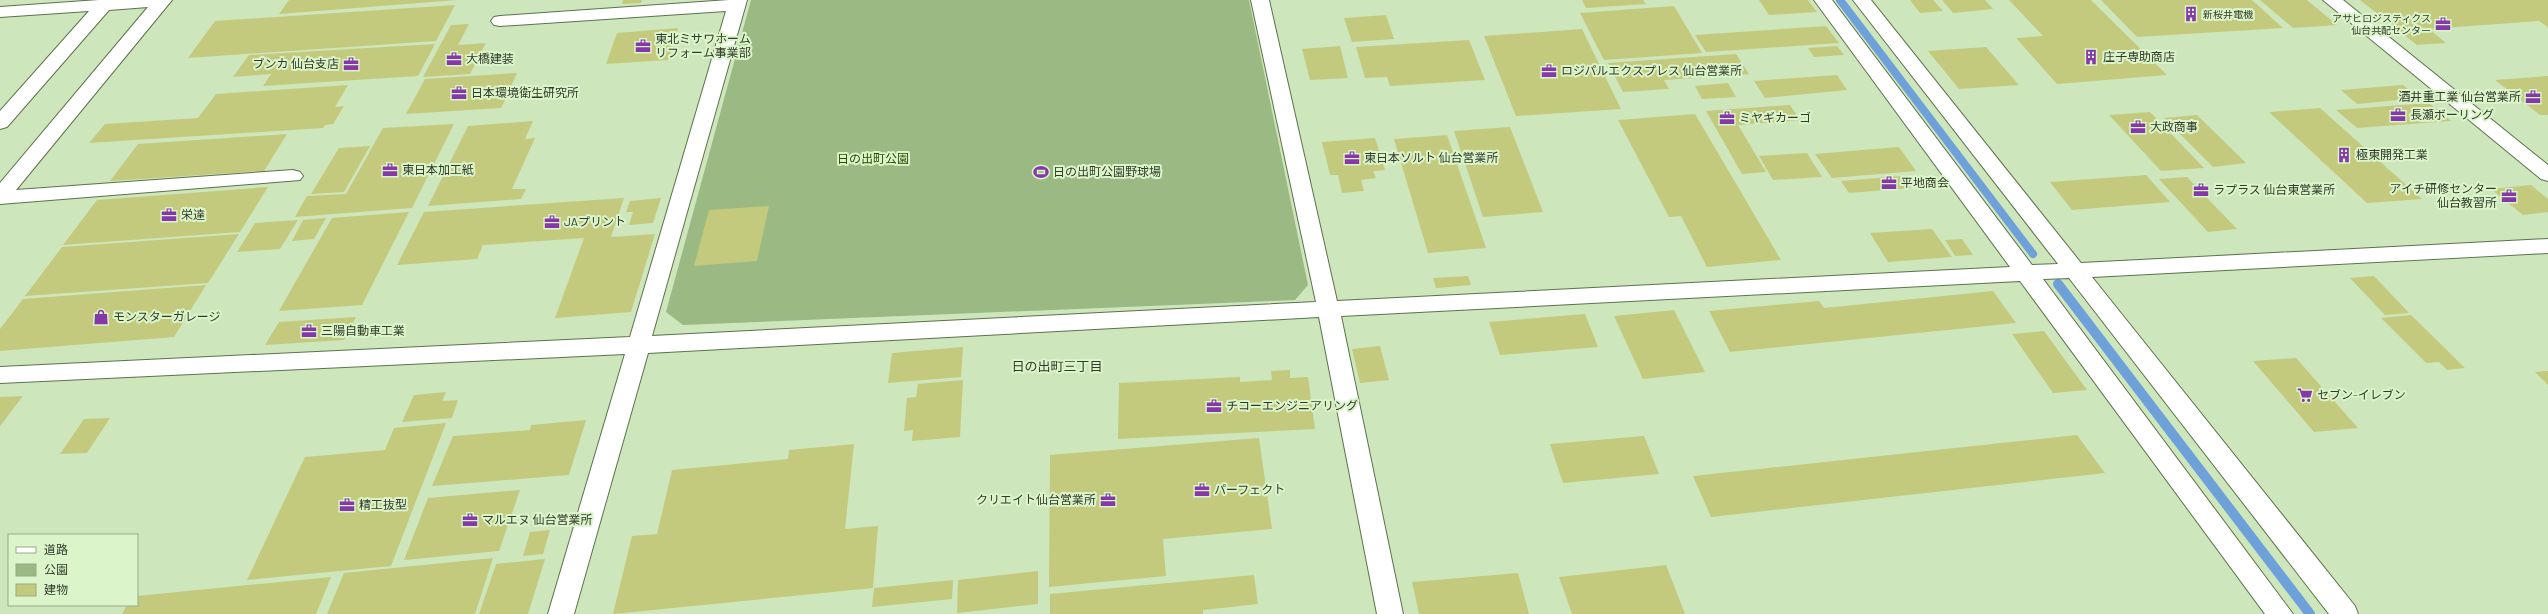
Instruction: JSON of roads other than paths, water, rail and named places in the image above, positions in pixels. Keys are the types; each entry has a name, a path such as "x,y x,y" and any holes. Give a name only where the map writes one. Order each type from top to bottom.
{"street":[{"path":"1260,0 1328,309 1390,614"},
{"path":"1823,0 2280,614"},
{"path":"1862,0 2344,614"},
{"path":"2332,0 2548,175"},
{"path":"0,12 105,2 162,1"},
{"path":"0,197 162,1"},
{"path":"0,123 105,2"},
{"path":"500,21 737,2 561,614"},
{"path":"0,197 293,176"},
{"path":"0,375 638,345 2548,246"}],"waterway":[{"path":"1840,0 2033,254"},
{"path":"2058,284 2310,614"}],"place":[{"name":"新桜井電機","path":"2191,14"},
{"name":"アサヒロジスティクス 仙台共配センター","path":"2443,24"},
{"name":"東北ミサワホーム リフォーム事業部","path":"643,46"},
{"name":"庄子専助商店","path":"2091,57"},
{"name":"大橋建装","path":"454,59"},
{"name":"ブンカ 仙台支店","path":"351,64"},
{"name":"ロジパルエクスプレス 仙台営業所","path":"1549,71"},
{"name":"日本環境衛生研究所","path":"459,93"},
{"name":"酒井重工業 仙台営業所","path":"2533,97"},
{"name":"長瀬ボーリング","path":"2398,115"},
{"name":"ミヤギカーゴ","path":"1727,118"},
{"name":"大政商事","path":"2138,127"},
{"name":"極東開発工業","path":"2344,155"},
{"name":"東日本ソルト 仙台営業所","path":"1352,158"},
{"name":"東日本加工紙","path":"390,170"},
{"name":"日の出町公園野球場","path":"1041,172"},
{"name":"平地商会","path":"1889,183"},
{"name":"ラプラス 仙台東営業所","path":"2201,190"},
{"name":"アイチ研修センター 仙台教習所","path":"2509,196"},
{"name":"栄達","path":"169,215"},
{"name":"JAプリント","path":"552,222"},
{"name":"モンスターガレージ","path":"101,317"},
{"name":"三陽自動車工業","path":"309,331"},
{"name":"セブン-イレブン","path":"2305,395"},
{"name":"チコーエンジニアリング","path":"1214,406"},
{"name":"パーフェクト","path":"1202,490"},
{"name":"クリエイト仙台営業所","path":"1108,500"},
{"name":"精工抜型","path":"347,505"},
{"name":"マルエヌ 仙台営業所","path":"470,520"}],"district":[{"name":"日の出町三丁目","path":"1057,366"}],"park label":[{"name":"日の出町公園","path":"873,159"}]}
